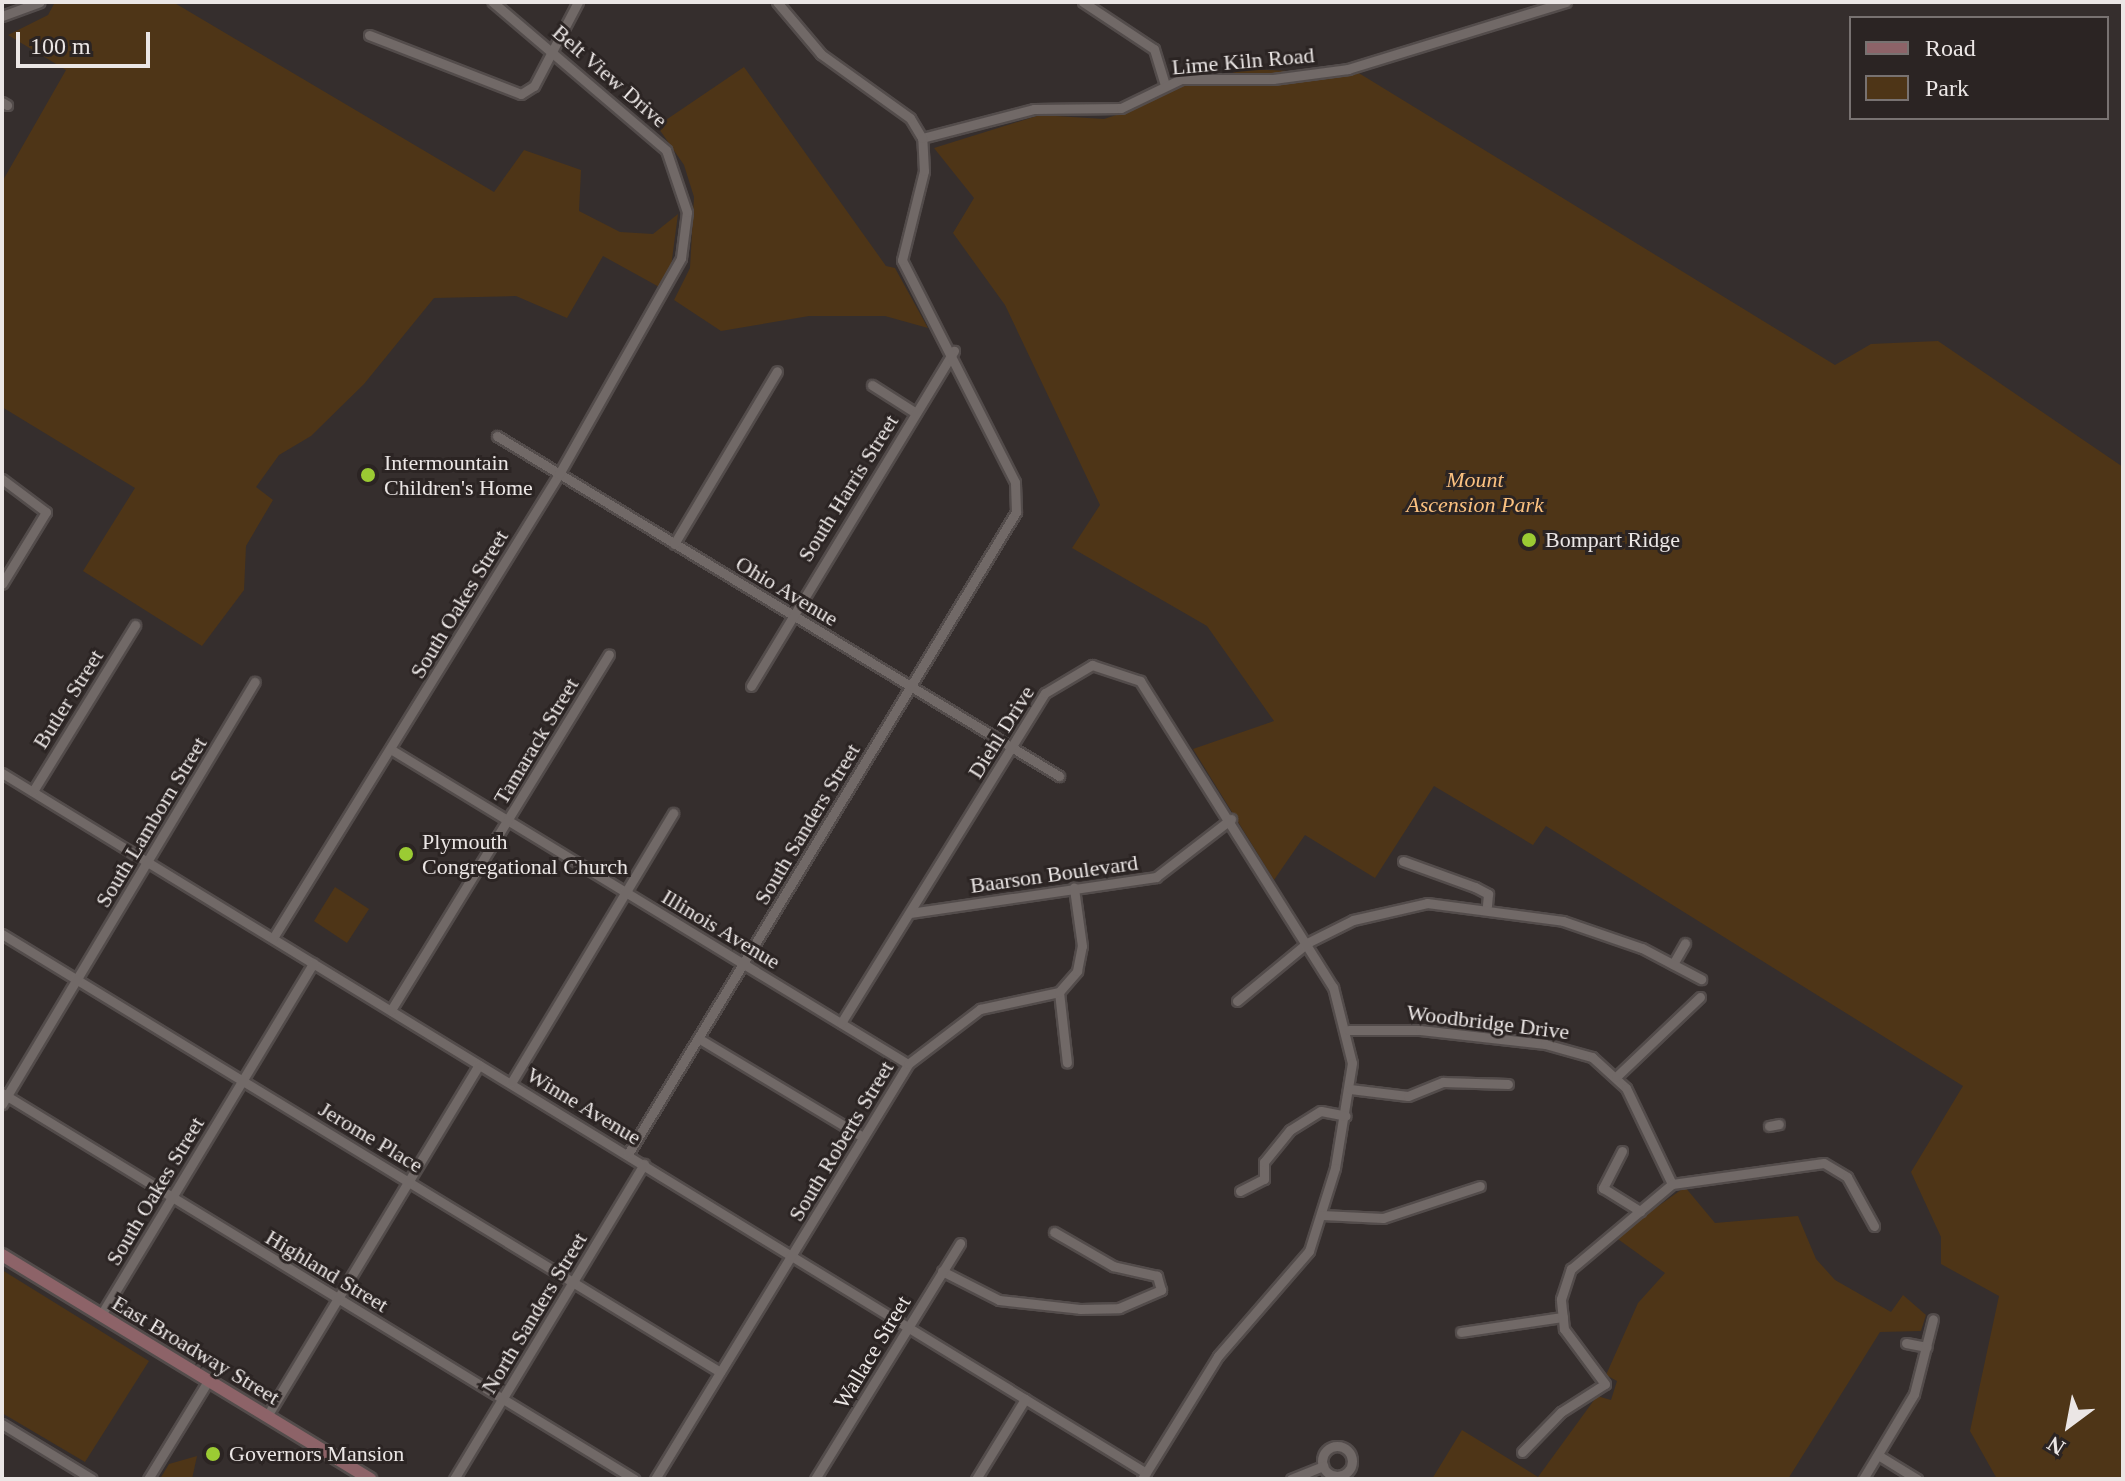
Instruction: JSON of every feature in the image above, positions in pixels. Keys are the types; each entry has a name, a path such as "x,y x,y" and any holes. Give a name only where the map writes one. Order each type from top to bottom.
{"street":[{"path":"2,16 40,2"},
{"name":"Belt View Drive","path":"493,2 553,48 666,150 687,212 670,286"},
{"path":"369,35 521,94 534,86 578,2"},
{"path":"777,2 821,54 910,118 922,138 924,171 902,260 908,281 954,351"},
{"path":"1083,2 1111,16 1154,49 1165,84"},
{"path":"1100,2 1111,16"},
{"name":"Lime Kiln Road","path":"922,138 1034,109 1121,108 1165,84 1348,69 1566,2"},
{"name":"South Oakes Street","path":"273,938 392,750 670,286"},
{"name":"South Harris Street","path":"751,686 791,614 954,351"},
{"name":"South Sanders Street","path":"628,1154 1016,512 1015,482 954,351"},
{"path":"674,544 777,371"},
{"path":"872,385 916,413"},
{"name":"Ohio Avenue","path":"497,436 1059,776"},
{"path":"2,479 40,502 44,516 2,584"},
{"name":"Butler Street","path":"33,791 135,625"},
{"name":"Tamarack Street","path":"391,1010 609,654"},
{"name":"Diehl Drive","path":"841,1023 1045,693 1068,673 1092,665 1121,670 1155,697 1307,943 1349,1030"},
{"name":"South Lamborn Street","path":"4,1098 149,863 255,682"},
{"name":"Illinois Avenue","path":"392,750 908,1064"},
{"name":"Winne Avenue","path":"2,773 628,1154 1144,1476"},
{"path":"511,1083 673,813"},
{"name":"Baarson Boulevard","path":"910,913 1170,872 1231,819"},
{"path":"1403,861 1475,887 1488,894 1487,906"},
{"path":"1067,1063 1059,992 1082,956 1074,888"},
{"path":"1237,1001 1307,943 1387,909 1487,906 1608,934 1701,979"},
{"name":"Jerome Place","path":"2,934 720,1372"},
{"path":"1673,964 1685,943"},
{"name":"South Oakes Street","path":"101,1315 313,963"},
{"name":"South Roberts Street","path":"655,1479 908,1064 992,1003 1059,992"},
{"path":"1616,1077 1700,997"},
{"name":"Woodbridge Drive","path":"1349,1030 1373,1026 1545,1044 1592,1057 1616,1077 1630,1094 1672,1184"},
{"path":"1144,1476 1218,1356 1300,1266 1322,1215 1346,1116 1350,1089 1349,1030"},
{"path":"698,1038 863,1137"},
{"path":"267,1416 479,1065"},
{"path":"1350,1089 1408,1096 1443,1082 1508,1084"},
{"name":"Highland Street","path":"4,1098 634,1479"},
{"path":"1240,1191 1264,1179 1264,1162 1290,1130 1321,1111 1346,1116"},
{"path":"1622,1151 1603,1188 1640,1211"},
{"path":"1522,1452 1561,1412 1605,1384 1577,1356 1563,1317 1571,1269 1672,1184 1824,1163 1847,1177 1874,1226"},
{"name":"North Sanders Street","path":"454,1479 644,1164"},
{"path":"1322,1215 1383,1218 1480,1186"},
{"path":"942,1271 999,1300 1080,1309 1119,1308 1161,1290 1157,1276 1113,1266 1054,1232"},
{"name":"Wallace Street","path":"815,1479 960,1243"},
{"name":"East Broadway Street","path":"2,1255 370,1479"},
{"path":"1461,1332 1563,1317"},
{"path":"1863,1479 1914,1394 1933,1319"},
{"path":"1906,1343 1927,1347"},
{"path":"148,1479 208,1381"},
{"path":"976,1479 1025,1399"},
{"path":"2,1424 92,1479"},
{"path":"1878,1455 1917,1479"},
{"path":"1291,1479 1323,1466"}],"green space":[{"path":"55,2 173,2 494,192 524,150 581,170 579,211 620,232 653,234 678,214 671,267 661,288 603,256 567,318 516,296 434,298 364,384 311,436 279,455 256,487 273,500 246,546 244,590 202,646 83,571 135,488 2,407 2,182 66,70 8,35 48,15"},
{"name":"Mount Ascension Park","path":"1344,64 1835,365 1871,344 1938,341 2123,467 2123,1479 1997,1479 1970,1431 1999,1296 1941,1264 1941,1237 1911,1172 1963,1086 1546,826 1533,845 1434,786 1375,878 1305,835 1274,880 1193,749 1274,721 1207,626 1072,548 1100,505 1005,305 953,233 974,198 934,148 1040,115 1104,119 1135,109 1167,87 1250,69 1307,72"},
{"path":"744,67 886,266 895,268 928,328 885,316 809,316 721,331 674,300 690,268 694,197 684,165 657,126"},
{"path":"335,887 369,909 347,943 314,921"},
{"path":"1685,1187 1715,1223 1798,1216 1816,1259 1835,1280 1891,1312 1903,1295 1926,1315 1921,1331 1880,1332 1788,1479 1432,1479 1462,1430 1538,1477 1597,1396 1611,1400 1617,1381 1606,1375 1638,1303 1665,1273 1615,1237"},
{"path":"2,1270 149,1361 85,1462 2,1413"},
{"path":"197,1456 192,1479 160,1479 169,1464"}],"place":[{"name":"Intermountain Children's Home","path":"368,475"},
{"name":"Bompart Ridge","path":"1529,540"},
{"name":"Plymouth Congregational Church","path":"406,854"},
{"name":"Governors Mansion","path":"213,1454"}]}
